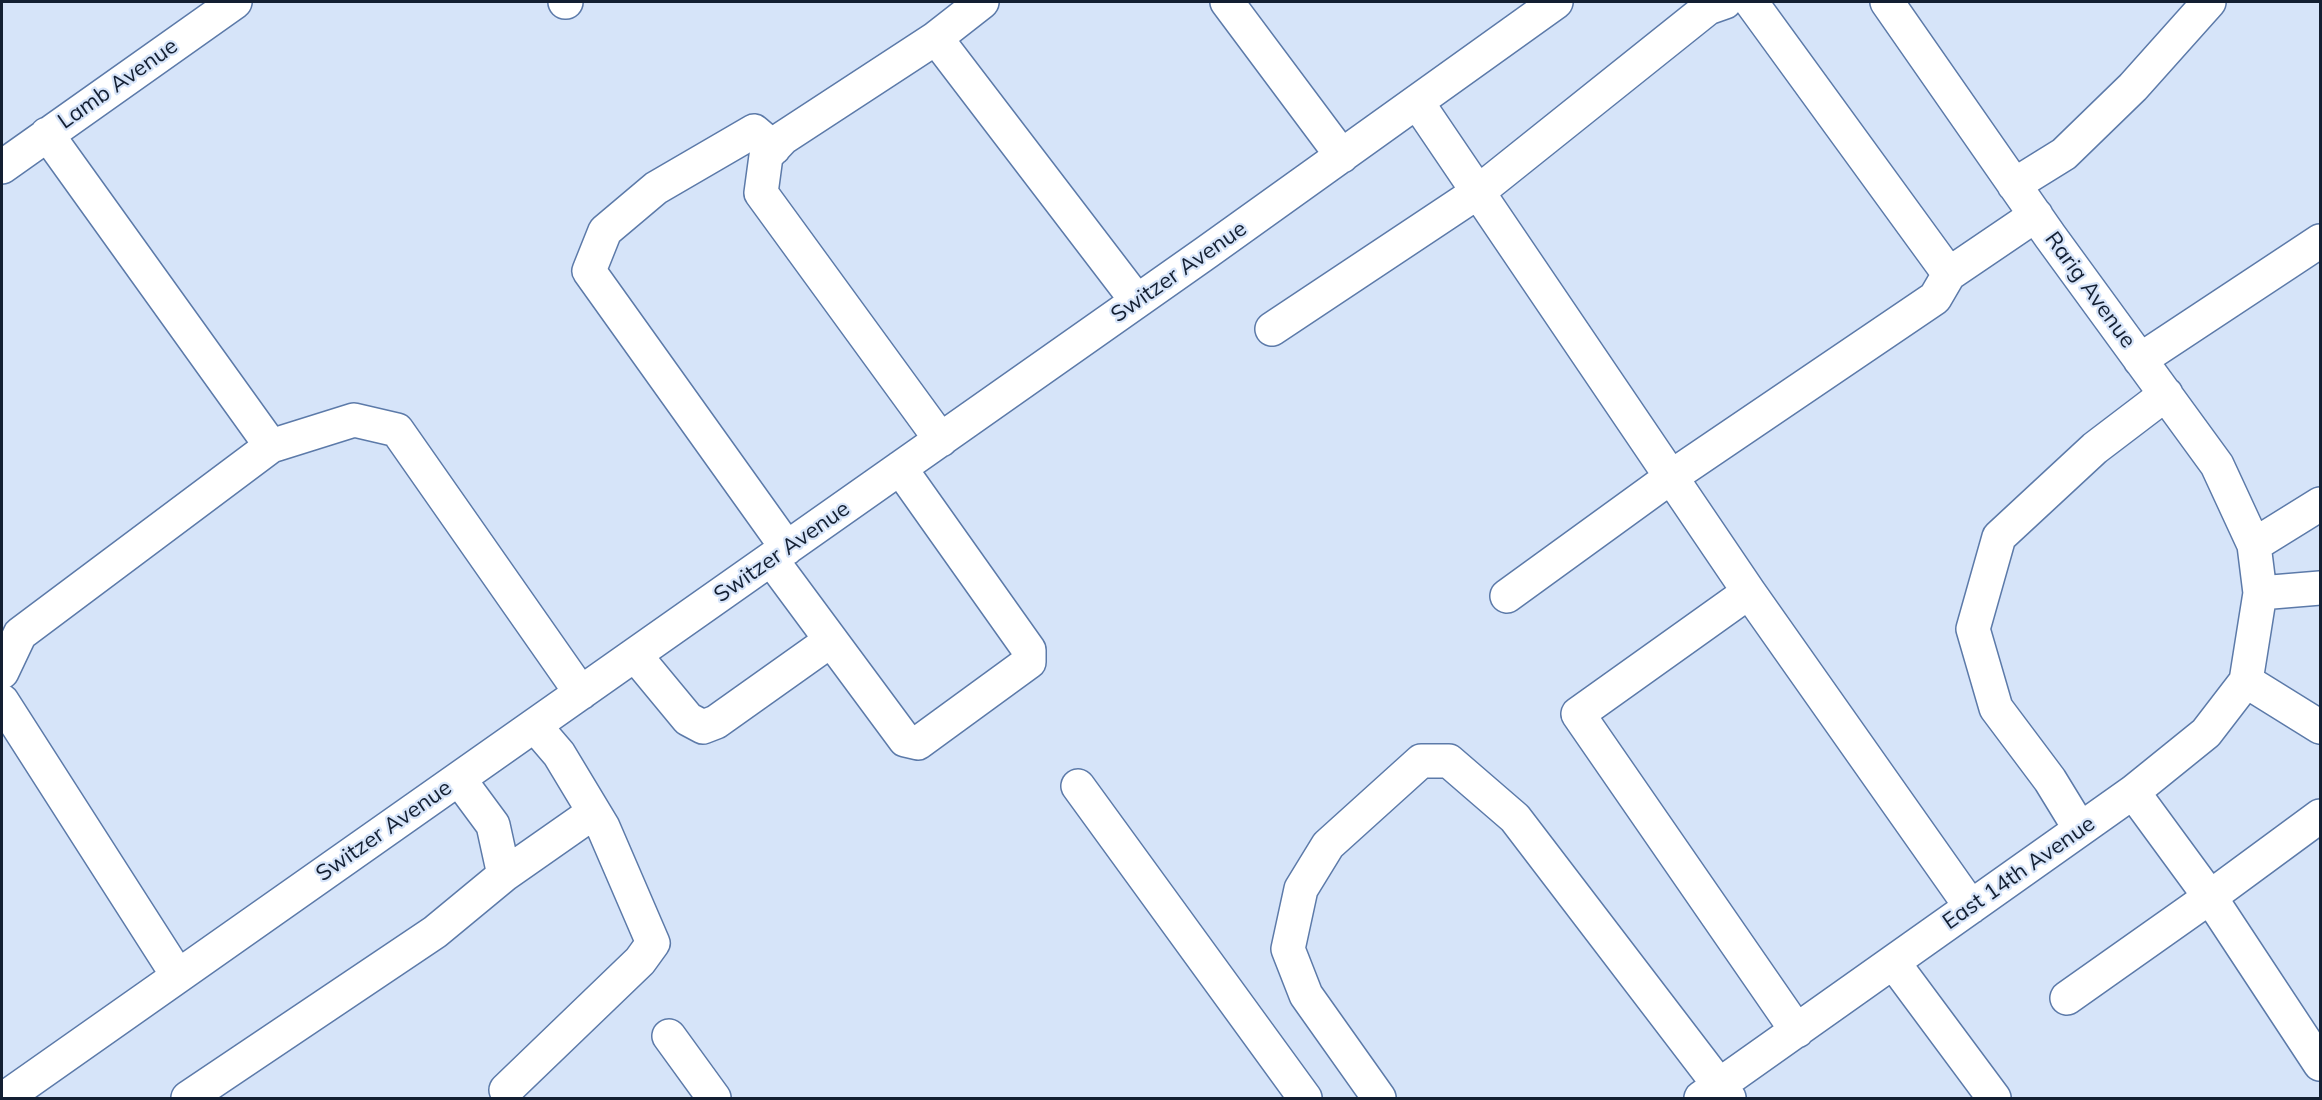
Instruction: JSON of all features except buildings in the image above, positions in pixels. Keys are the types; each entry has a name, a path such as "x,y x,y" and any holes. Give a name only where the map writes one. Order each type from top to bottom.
{"street":[{"name":"Lamb Avenue","path":"2,167 235,2"},
{"path":"941,440 761,193 766,156 783,138 936,38 982,2"},
{"path":"1227,2 1342,156"},
{"name":"Switzer Avenue","path":"5,1098 941,440 1556,2"},
{"path":"1272,329 1478,192 1708,8 1725,2"},
{"path":"1751,2 1949,273"},
{"name":"Rarig Avenue","path":"1887,2 2014,185 2217,465 2254,545 2260,593"},
{"path":"2014,185 2064,154 2133,87 2209,2"},
{"path":"936,38 1137,301"},
{"path":"1417,102 1749,592 1971,907"},
{"path":"774,148 754,131 656,188 604,231 589,271 779,553 830,641 905,740 918,743 1029,662 1029,650 900,468"},
{"path":"47,134 271,446"},
{"path":"1507,596 1671,477 1935,298 1949,273 2036,215"},
{"path":"2140,360 2320,241"},
{"path":"2080,830 2050,780 1996,708 1973,629 1999,537 2095,448 2166,394"},
{"path":"2,672 20,634 271,446 354,420 398,430 581,693"},
{"path":"2254,545 2320,504"},
{"path":"2260,593 2320,588"},
{"path":"1749,592 1578,714 1797,1031"},
{"name":"East 14th Avenue","path":"1717,1094 1797,1031 2133,792 2206,733 2246,681 2260,593"},
{"path":"635,655 688,718 703,727 716,722 830,641"},
{"path":"2246,681 2320,727"},
{"path":"2,701 178,976"},
{"path":"503,1096 640,961 653,943 594,812 559,754 535,726"},
{"path":"1379,1098 1306,994 1288,949 1301,889 1328,845 1421,761 1449,761 1515,818 1717,1094"},
{"path":"459,779 493,825 504,875"},
{"path":"1078,786 1305,1098"},
{"path":"2133,792 2210,897 2320,1064"},
{"path":"188,1098 435,932 504,875 594,812"},
{"path":"2067,998 2320,816"},
{"path":"1893,962 1994,1098"},
{"path":"669,1036 714,1098"}]}
